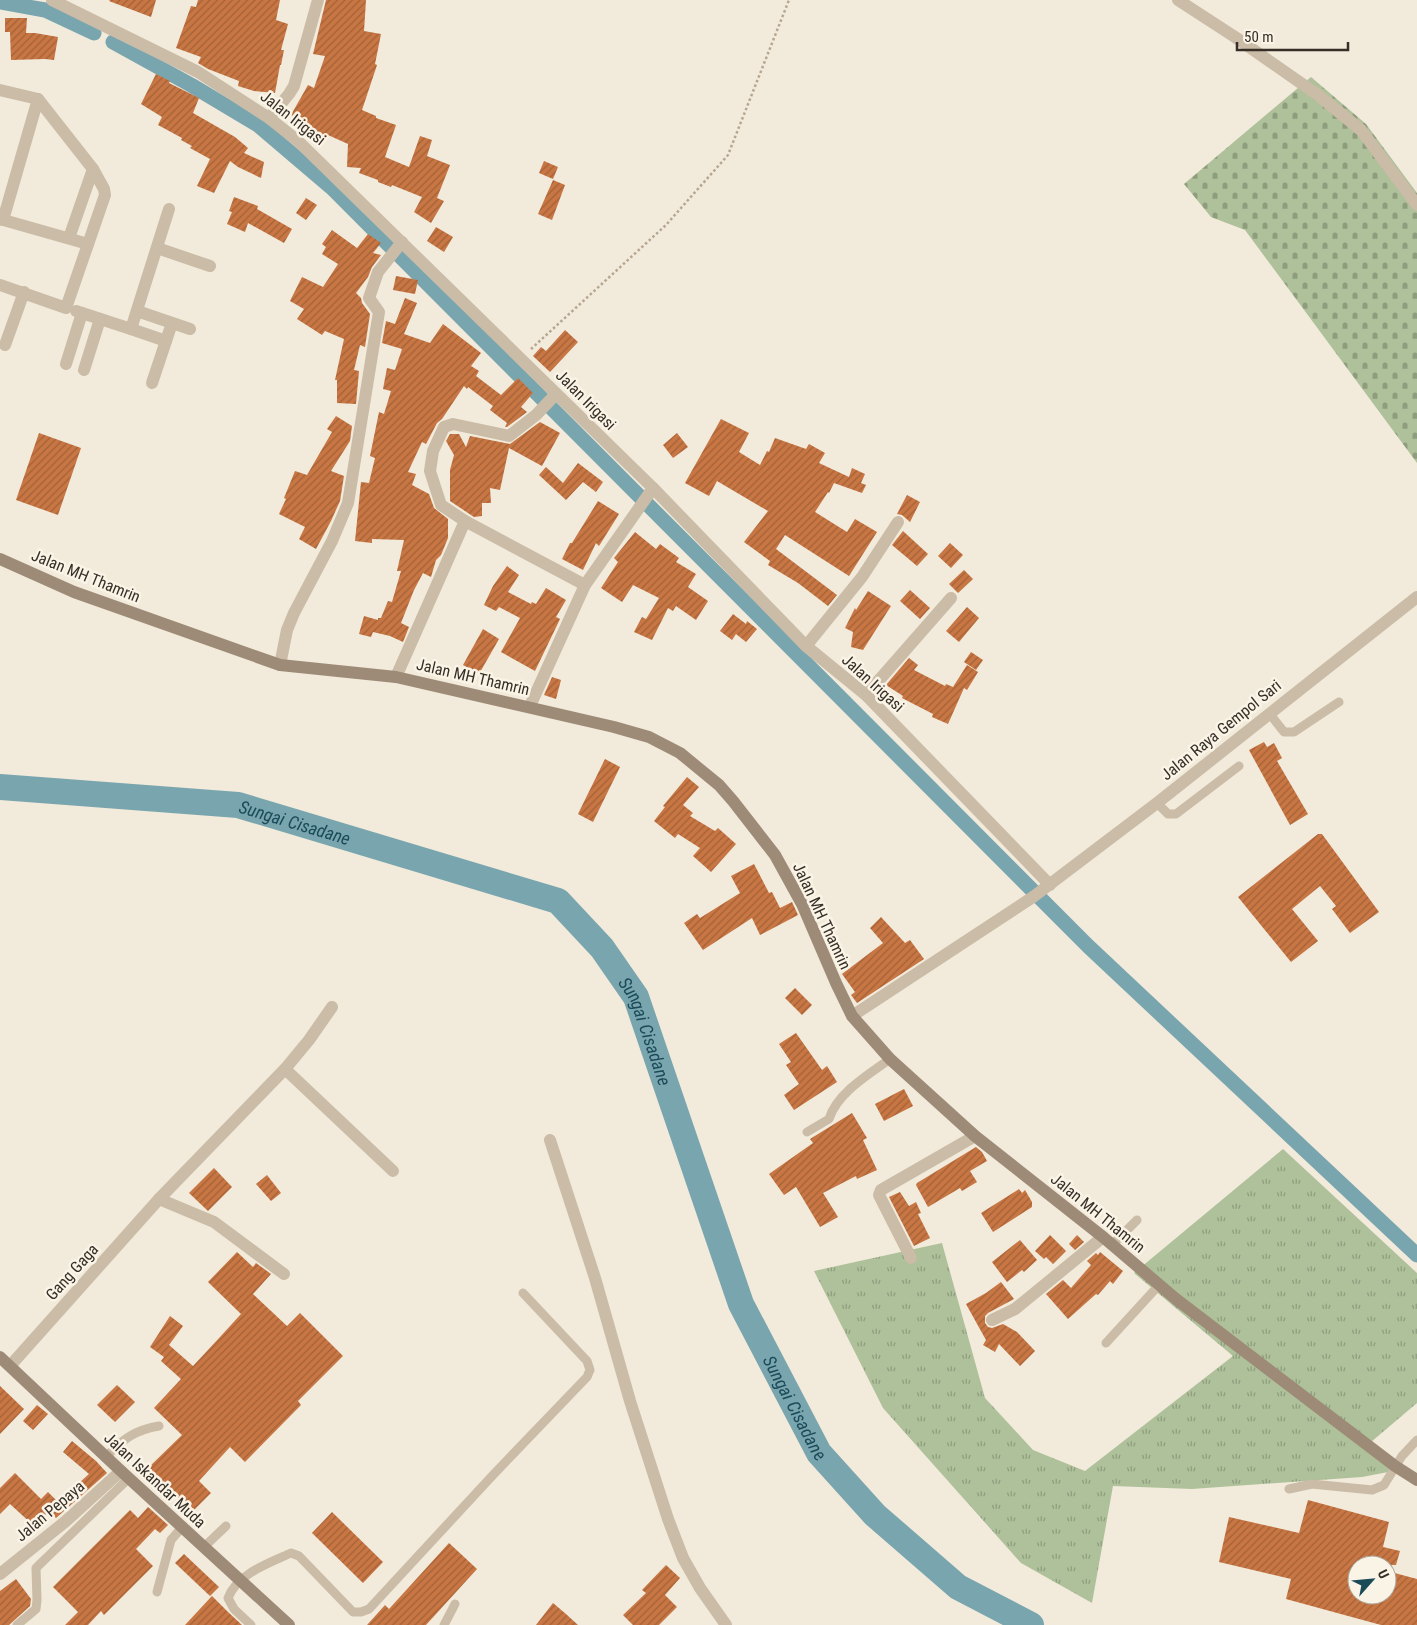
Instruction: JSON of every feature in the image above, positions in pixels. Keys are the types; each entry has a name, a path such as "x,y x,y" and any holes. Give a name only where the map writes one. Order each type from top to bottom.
{"street":[{"name":"Jalan Irigasi","path":"52,0 198,72 269,118 298,141 399,245 521,358 550,400 651,490 806,646 866,694 1048,886"},
{"path":"269,118 294,86 318,0"},
{"path":"1178,0 1235,37 1345,116 1361,130 1417,205"},
{"path":"0,90 38,99 93,169 104,189 105,195 66,308"},
{"path":"38,99 2,220 88,244"},
{"path":"68,238 93,169"},
{"path":"131,330 169,209"},
{"path":"280,665 287,630 294,613 332,541 348,503 379,312 369,298 378,272 399,245"},
{"path":"157,248 210,266"},
{"path":"0,285 166,341"},
{"path":"5,345 24,292"},
{"path":"137,311 190,329"},
{"path":"66,364 82,313"},
{"path":"84,370 100,319"},
{"path":"152,383 172,323"},
{"path":"550,400 536,415 509,436 452,424 444,427 433,452 430,470 441,505 464,521 584,585"},
{"path":"530,706 584,585 651,490"},
{"path":"396,677 464,521"},
{"path":"806,646 862,577 898,522"},
{"name":"Jalan MH Thamrin","path":"0,559 74,592 280,665 396,677 530,706 614,727 648,738 680,753 719,785 775,855 802,904 852,1016 890,1059 975,1136 1160,1285 1395,1466 1417,1480"},
{"name":"Jalan Raya Gempol Sari","path":"852,1016 1033,898 1417,597"},
{"path":"866,694 951,598"},
{"name":"Gang Gaga","path":"5,1362 158,1199 285,1069 309,1040 332,1007"},
{"path":"285,1069 393,1172"},
{"path":"912,1258 879,1194 881,1190 975,1136"},
{"path":"550,1140 595,1278 630,1400 668,1520 683,1558 700,1588 726,1625"},
{"path":"158,1199 214,1222 284,1274"},
{"path":"992,1320 1015,1309 1107,1241"},
{"name":"Jalan Iskandar Muda","path":"5,1362 287,1624"},
{"name":"Jalan Pepaya","path":"0,1574 125,1475"}],"lane":[{"path":"1269,713 1284,732 1294,732 1339,702"},
{"path":"1156,803 1168,814 1176,814 1239,766"},
{"path":"807,1132 829,1119 832,1110 862,1078 890,1059"},
{"path":"1107,1241 1137,1220"},
{"path":"1106,1343 1160,1285"},
{"path":"251,1625 234,1609 228,1598 230,1592 240,1581 257,1569 291,1553 299,1556 353,1612 361,1612 368,1609 493,1474 588,1377 590,1370 587,1361 523,1293"},
{"path":"107,1456 116,1447 142,1429 159,1426"},
{"path":"1290,1489 1312,1484 1372,1490 1384,1486 1402,1456 1417,1440"},
{"path":"17,1625 36,1609 36,1568 125,1475"},
{"path":"157,1592 171,1540 182,1526"},
{"path":"204,1547 226,1526"},
{"path":"444,1625 456,1604"}],"path":[{"path":"521,358 666,225 728,155 789,0"}],"green space":[{"path":"1311,77 1366,124 1417,193 1417,463 1245,230 1211,217 1184,184"},
{"path":"1283,1149 1417,1273 1417,1403 1371,1442 1404,1469 1362,1477 1192,1489 1113,1486 1092,1603 1021,1563 883,1408 814,1271 942,1243 985,1398 1033,1450 1085,1471 1233,1356 1134,1273"}],"building":[{"path":"110,0 156,0 151,17"},
{"path":"198,0 280,0 276,20 288,24 281,50 284,50 275,93 254,91 238,86 239,81 198,63 201,57 176,48 191,6 196,7"},
{"path":"326,0 366,0 364,31 381,34 375,64 377,65 362,110 376,116 376,118 396,125 385,157 409,167 420,136 432,140 427,156 450,165 437,198 444,201 431,223 414,212 422,197 392,185 391,187 359,173 361,168 347,167 348,144 328,135 320,147 298,129 303,122 291,115 308,85 314,88 325,56 313,54"},
{"path":"5,18 27,18 26,33 58,37 54,60 11,60 10,32 5,32"},
{"path":"156,74 170,81 169,83 199,98 193,113 235,137 248,148 244,153 264,162 261,178 230,161 214,193 197,186 210,159 190,148 192,146 181,140 182,138 158,125 162,117 141,104"},
{"path":"544,161 558,167 553,179 539,173"},
{"path":"553,180 565,185 552,220 538,214"},
{"path":"234,197 258,206 257,209 292,229 284,243 248,223 245,232 227,224 232,212 229,211"},
{"path":"306,198 317,205 306,220 296,213"},
{"path":"436,227 453,237 444,252 427,241"},
{"path":"332,230 357,248 368,234 381,243 373,253 381,255 356,293 370,314 365,347 360,345 354,370 359,371 356,404 337,403 337,380 335,380 344,339 325,331 322,335 297,319 304,309 290,301 302,277 323,287 338,264 322,254 326,247 322,244"},
{"path":"396,276 418,280 415,294 393,290"},
{"path":"405,298 417,303 404,334 430,343 443,324 481,353 471,366 479,371 476,376 501,395 518,378 533,393 521,407 527,412 505,427 507,423 490,410 493,406 464,386 442,419 437,423 426,444 422,442 408,472 416,474 412,485 429,494 434,508 448,519 448,538 441,555 436,560 431,577 423,573 414,590 401,623 409,627 403,642 390,636 373,632 371,637 359,634 364,616 378,620 378,618 381,618 388,601 392,602 401,571 397,571 404,540 372,539 372,543 355,541 361,482 369,483 375,458 370,456 379,412 384,414 391,391 383,389 387,368 395,370 402,349 382,343 386,321 395,324"},
{"path":"565,330 578,342 550,372 533,356 541,347 546,351"},
{"path":"336,416 352,426 350,441 331,471 344,476 340,501 316,549 299,539 305,527 279,514 295,471 307,475 332,432 327,429"},
{"path":"721,419 749,433 739,452 760,465 767,451 769,452 775,438 806,449 809,444 825,453 819,463 849,477 852,468 865,474 861,483 866,485 862,493 834,483 815,512 847,532 855,519 877,532 849,576 785,535 776,549 837,595 828,606 798,583 768,565 770,561 744,542 768,511 717,481 709,496 685,483"},
{"path":"540,422 560,433 542,466 509,448 500,490 490,488 491,503 482,503 482,516 474,517 450,501 450,470 454,455 446,441 450,434 459,434 466,447 470,436 510,444"},
{"path":"39,433 81,448 58,515 16,500"},
{"path":"677,433 688,447 673,458 663,445"},
{"path":"578,463 603,482 596,492 583,482 566,500 539,475 546,467 563,483"},
{"path":"907,495 920,502 910,522 902,515 897,514"},
{"path":"598,501 619,514 599,546 596,543 583,570 562,559 570,543 572,543"},
{"path":"903,531 928,554 917,566 892,545"},
{"path":"635,532 656,549 660,544 679,558 676,562 696,574 688,587 708,601 696,620 676,606 673,611 668,608 652,640 634,632 642,617 646,619 659,598 633,585 622,602 601,588 618,562 614,558"},
{"path":"950,543 963,555 951,568 938,556"},
{"path":"507,566 519,575 508,592 531,604 532,602 536,604 546,588 566,600 556,617 560,619 535,671 501,652 520,618 499,607 496,611 484,605 493,586"},
{"path":"964,570 973,579 958,593 949,584"},
{"path":"910,590 930,608 920,619 900,601"},
{"path":"868,591 891,606 863,650 851,647 853,632 845,628 855,608 856,610"},
{"path":"967,607 979,618 959,642 946,631"},
{"path":"733,614 746,624 747,621 757,629 746,642 736,634 732,640 720,631"},
{"path":"483,629 499,639 479,674 463,665"},
{"path":"971,652 983,660 976,670 964,662"},
{"path":"909,658 918,665 914,670 945,686 946,684 953,687 967,665 978,672 967,690 964,688 948,724 932,717 933,714 902,698 903,696 886,685"},
{"path":"552,677 561,680 556,699 544,695"},
{"path":"1264,742 1267,747 1274,743 1282,758 1277,761 1308,814 1290,825 1249,750"},
{"path":"605,759 620,767 593,822 578,814"},
{"path":"687,777 699,787 683,805 693,813 690,816 715,831 718,828 736,844 711,872 693,856 700,848 678,834 675,838 654,821 665,807 663,806"},
{"path":"1318,834 1322,834 1379,912 1350,933 1332,909 1336,906 1320,886 1292,909 1318,941 1291,962 1238,897"},
{"path":"754,864 769,893 772,892 780,908 792,902 798,915 760,935 752,918 703,950 684,923 697,914 700,918 740,893 731,876"},
{"path":"881,917 905,943 910,940 924,959 857,1003 851,995 855,992 842,974 883,943 870,928"},
{"path":"795,988 812,1005 802,1015 785,998"},
{"path":"796,1033 822,1070 827,1066 837,1082 794,1110 784,1095 799,1084 786,1065 791,1062 779,1044"},
{"path":"904,1089 913,1106 884,1121 875,1104"},
{"path":"852,1113 867,1138 863,1140 877,1170 857,1179 856,1176 823,1193 838,1217 820,1227 796,1187 784,1195 769,1174 813,1143 810,1139"},
{"path":"976,1147 982,1152 987,1161 970,1171 977,1182 962,1191 960,1188 928,1207 916,1185 917,1183"},
{"path":"214,1168 232,1187 208,1211 189,1193"},
{"path":"267,1175 281,1193 271,1201 256,1184"},
{"path":"1019,1189 1022,1193 1025,1190 1032,1202 1032,1207 993,1232 981,1213"},
{"path":"900,1192 909,1206 916,1202 921,1213 918,1214 930,1238 914,1246 889,1197"},
{"path":"1050,1235 1066,1251 1053,1264 1046,1257 1044,1259 1035,1251"},
{"path":"1077,1235 1084,1242 1075,1250 1069,1244"},
{"path":"1020,1240 1037,1260 1024,1272 1022,1270 1007,1282 992,1262"},
{"path":"237,1252 253,1267 256,1263 271,1274 253,1294 287,1326 300,1313 343,1356 298,1401 301,1405 245,1462 230,1447 199,1481 211,1493 192,1512 147,1469 182,1435 154,1408 181,1379 161,1361 164,1357 150,1347 170,1316 183,1326 169,1345 193,1366 220,1337 241,1314 208,1282"},
{"path":"1100,1252 1123,1271 1113,1284 1110,1281 1098,1295 1096,1294 1068,1319 1046,1294 1063,1280 1071,1288 1091,1265 1087,1261"},
{"path":"1001,1282 1014,1299 988,1313 985,1316 985,1323 988,1327 992,1328 1003,1324 1017,1332 1035,1351 1020,1366 999,1344 995,1352 983,1345 986,1340 966,1304"},
{"path":"117,1385 135,1402 115,1422 97,1405"},
{"path":"0,1386 24,1409 0,1434"},
{"path":"37,1405 48,1414 33,1430 23,1421"},
{"path":"72,1441 107,1473 56,1518 49,1511 34,1526 10,1504 0,1514 0,1488 15,1473 41,1499 48,1492 58,1502 89,1474 63,1452"},
{"path":"1308,1500 1389,1522 1383,1547 1400,1551 1397,1562 1397,1555 1347,1555 1347,1605 1397,1605 1397,1574 1417,1579 1417,1625 1381,1625 1286,1599 1291,1579 1219,1562 1229,1517 1299,1533"},
{"path":"148,1507 168,1525 160,1533 155,1529 136,1549 153,1566 104,1615 101,1611 88,1625 65,1625 78,1612 53,1587 130,1510 138,1518"},
{"path":"332,1512 383,1562 363,1583 312,1533"},
{"path":"449,1543 477,1569 426,1625 367,1625 385,1605 389,1609"},
{"path":"184,1554 219,1587 210,1596 175,1563"},
{"path":"666,1565 680,1578 665,1595 677,1607 659,1625 633,1625 623,1615 646,1593 642,1590"},
{"path":"16,1579 31,1599 30,1606 9,1625 0,1625 0,1591"},
{"path":"212,1596 228,1612 242,1625 185,1625"},
{"path":"553,1603 566,1614 578,1625 536,1625"}],"waterway":[{"path":"0,2 45,10 94,33"},
{"path":"113,42 258,125 332,188 1088,946 1417,1255"},
{"name":"Sungai Cisadane","path":"0,787 238,805 558,901 602,948 636,997 741,1304 819,1453 875,1515 958,1587 1031,1625"}]}
